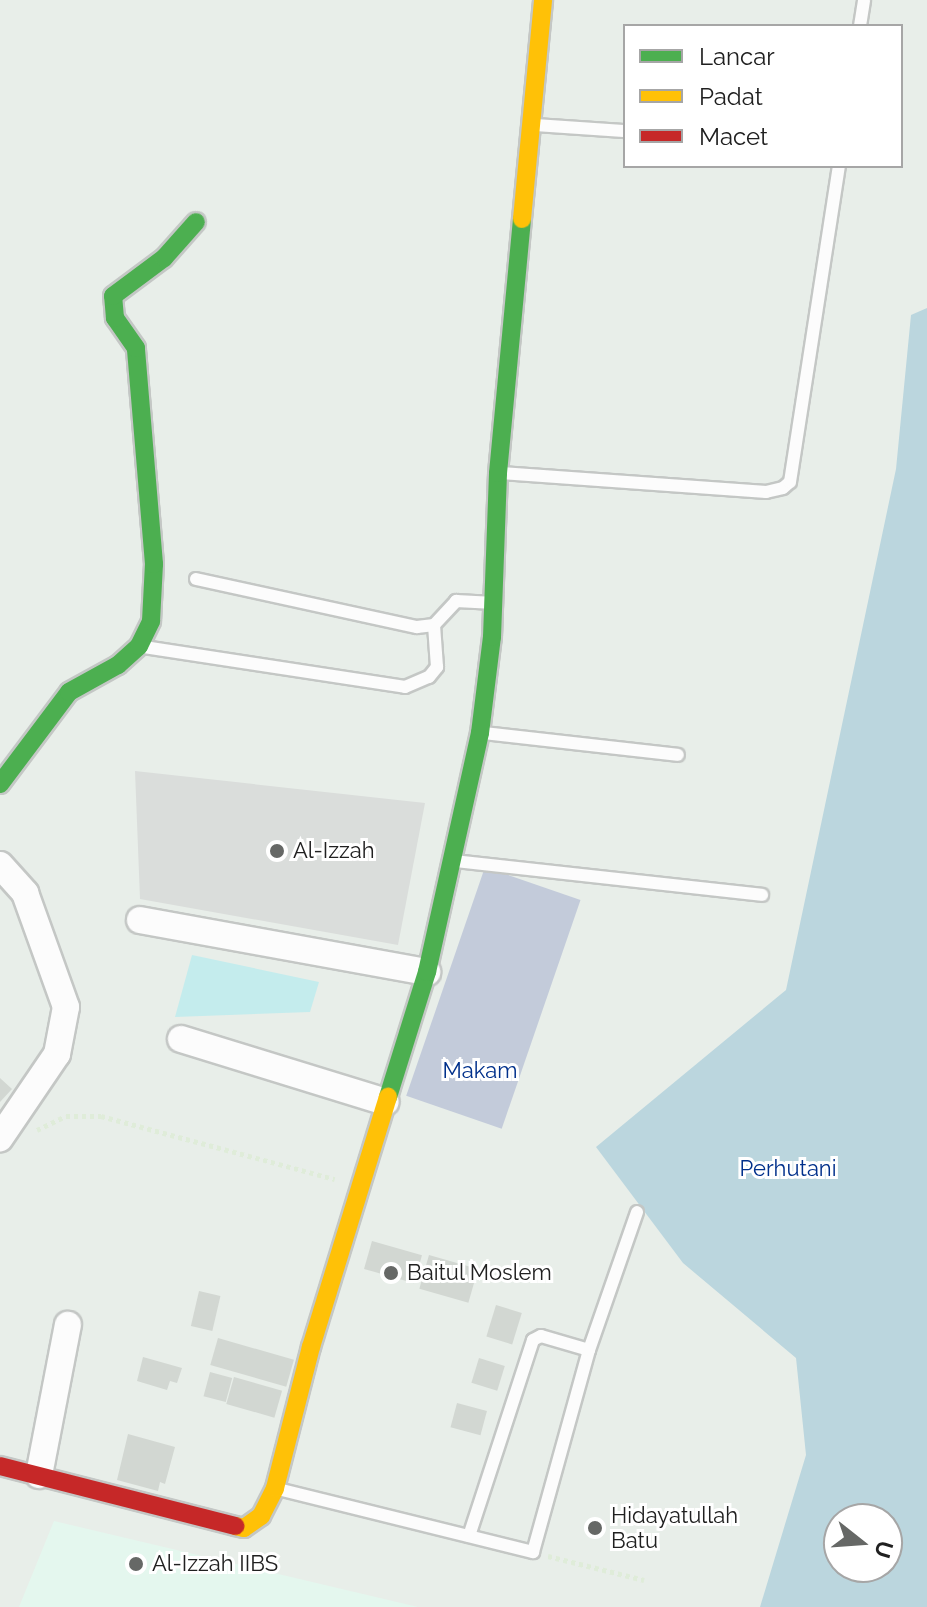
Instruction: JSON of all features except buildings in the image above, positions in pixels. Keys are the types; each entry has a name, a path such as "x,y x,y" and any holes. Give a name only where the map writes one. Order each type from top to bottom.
{"street":[{"path":"0,1466 244,1528 261,1516 275,1488 359,1186 427,972 480,733 493,604 498,473 543,0"},
{"path":"0,784 69,692 118,665 139,646 151,621 154,564 136,348 131,334 115,318 113,296 164,258 196,222"},
{"path":"0,865 25,893 66,1007 57,1054 0,1138"},
{"path":"140,920 427,972"},
{"path":"181,1039 386,1102"},
{"path":"39,1475 68,1325"}],"lane":[{"path":"860,24 864,0"},
{"path":"530,125 623,131"},
{"path":"498,473 766,492 783,488 790,482 839,168"},
{"path":"196,579 402,624 434,625"},
{"path":"139,646 405,687 429,677 437,667 434,625 456,601 493,604"},
{"path":"480,733 678,755"},
{"path":"452,861 762,895"},
{"path":"275,1488 533,1552 589,1350 637,1212"},
{"path":"469,1536 533,1340 541,1336 589,1350"}],"path":[{"path":"27,1135 66,1116 101,1116 359,1186"},
{"path":"533,1552 644,1580"}],"shaded area":[{"name":"Al-Izzah","path":"135,771 425,803 398,945 140,899"},
{"path":"192,955 319,982 310,1012 175,1017"},
{"name":"Al-Izzah IIBS","path":"54,1521 418,1607 19,1607"}],"green space":[{"name":"Perhutani","path":"927,308 927,1607 760,1607 806,1455 796,1358 683,1263 596,1147 786,990 896,469 911,315"},
{"name":"Makam","path":"485,867 580,900 502,1129 406,1096"}],"traffic: fast":[{"path":"388,1097 427,972 480,733 492,637 498,473 522,219"},
{"path":"0,784 69,692 118,665 139,646 151,621 154,564 136,348 115,318 113,296 164,258 196,222"}],"traffic: slow":[{"path":"522,219 543,0"},
{"path":"235,1526 244,1528 261,1516 275,1488 311,1347 388,1097"}],"traffic: jam":[{"path":"0,1466 235,1526"}],"place":[{"name":"Al-Izzah","path":"277,851"},
{"name":"Baitul Moslem","path":"391,1273"},
{"name":"Hidayatullah Batu","path":"595,1528"},
{"name":"Al-Izzah IIBS","path":"136,1564"}]}
